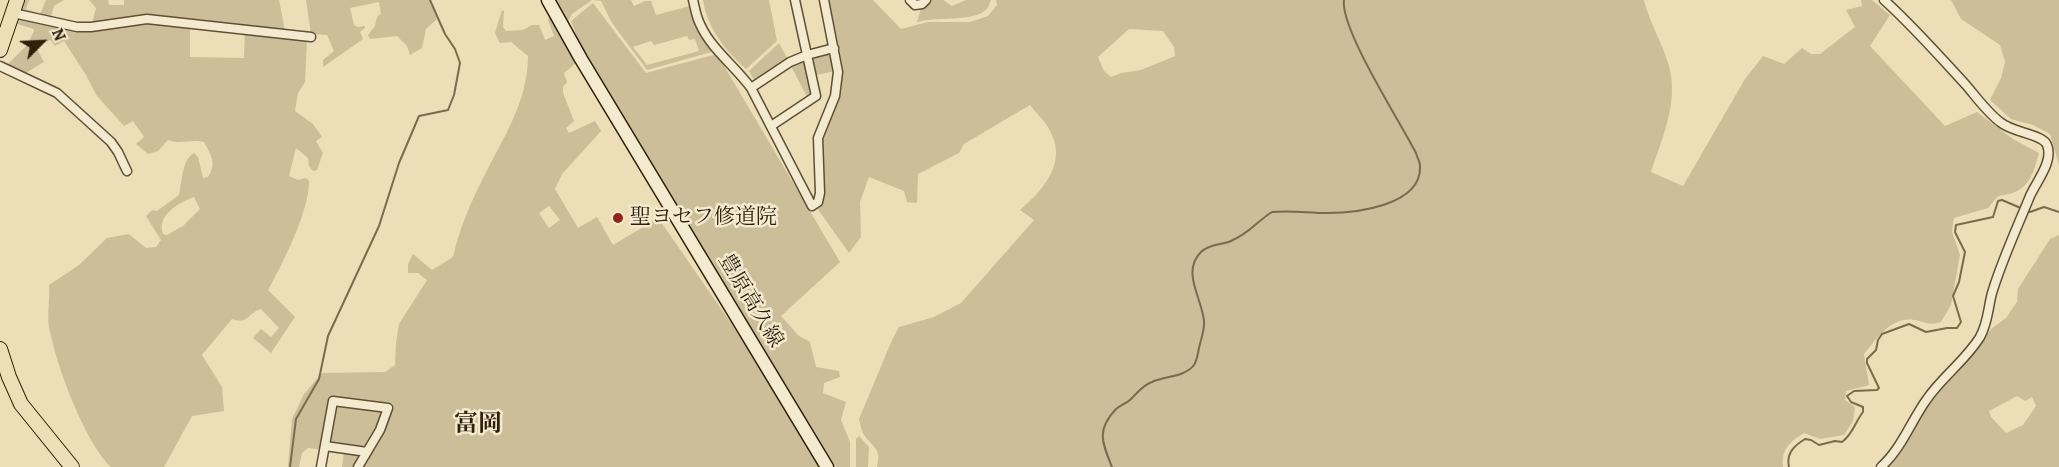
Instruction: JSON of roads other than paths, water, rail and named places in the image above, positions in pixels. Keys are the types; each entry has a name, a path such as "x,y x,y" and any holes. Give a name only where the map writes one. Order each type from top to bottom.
{"main road":[{"name":"豊原高久線","path":"548,0 593,79 827,467"},
{"path":"0,50 15,6"},
{"path":"0,349 21,404 72,467"}],"street":[{"path":"693,0 706,35 752,88 812,206 818,202 820,194 818,138 836,88 838,72 824,0"},
{"path":"771,126 815,98 795,0"},
{"path":"910,0 915,4 922,4 926,0"},
{"path":"1881,467 1913,424 1927,398 1980,337 1986,324 1992,293 2002,266 2032,190 2046,164 2049,151 2043,139 2011,130 1992,115 1940,57 1884,0"},
{"path":"15,6 77,27 147,19 311,37"},
{"path":"752,88 790,62 834,48"},
{"path":"0,66 57,93 111,142 124,161 127,171"},
{"path":"321,467 333,401 388,408 380,430 358,467"},
{"path":"325,446 367,452"}],"waterway":[{"path":"290,467 296,419 319,379 328,336 379,226 399,163 419,116 448,110 454,95 460,63 430,0"},
{"path":"1112,467 1103,436 1103,430 1110,416 1146,385 1185,372 1196,361 1204,324 1194,285 1193,268 1201,252 1208,247 1238,238 1272,212 1339,213 1369,209 1399,198 1418,180 1420,163 1416,153 1351,32 1345,14 1344,0"},
{"path":"1789,467 1788,462 1792,450 1805,439 1819,445 1835,441 1842,442 1849,435 1863,412 1863,407 1851,402 1847,396 1854,391 1879,388 1867,359 1876,350 1882,334 1909,324 1926,332 1957,328 1961,322 1953,296 1959,282 1965,252 1955,232 1956,225 1993,217 1998,201 2002,200 2030,212 2044,207 2059,212"}],"place":[{"name":"聖ヨセフ修道院","path":"618,218"}],"district":[{"name":"富岡","path":"478,425"}]}
